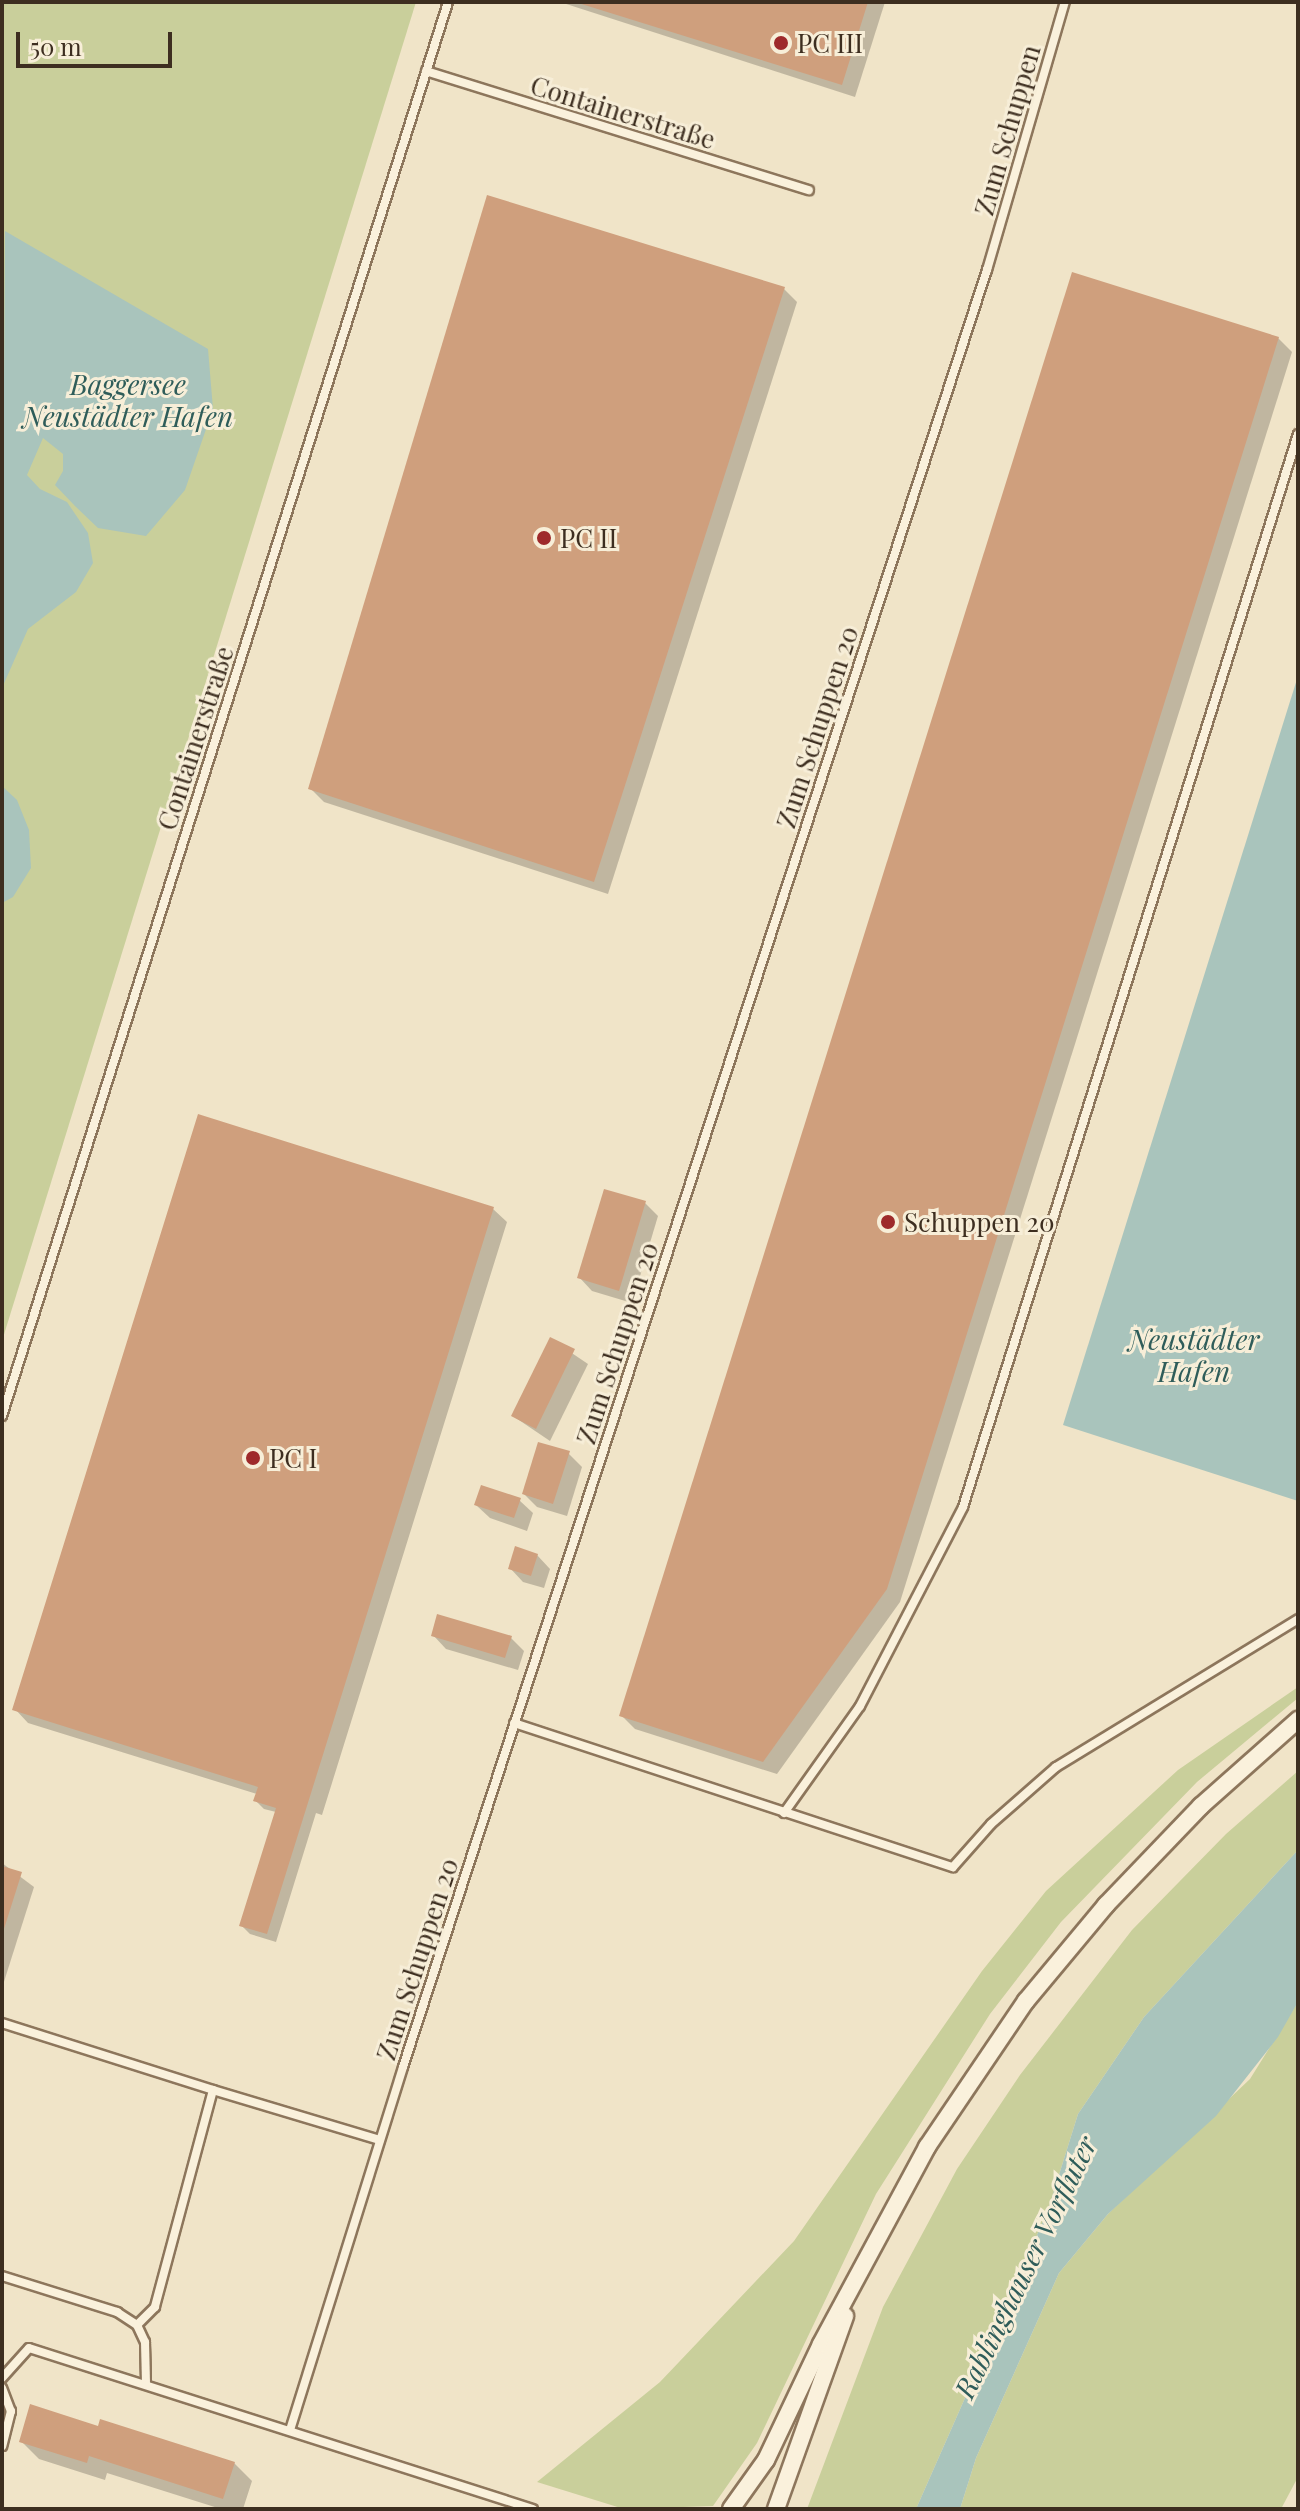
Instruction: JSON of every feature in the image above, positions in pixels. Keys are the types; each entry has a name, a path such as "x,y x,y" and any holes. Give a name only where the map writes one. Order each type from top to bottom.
{"street":[{"path":"731,2509 766,2460 821,2344 851,2295 927,2147 1026,2001 1106,1905 1201,1806 1298,1720"},
{"path":"775,2508 851,2295"}],"lane":[{"name":"Containerstraße","path":"2,1416 448,2"},
{"name":"Zum Schuppen","path":"987,270 1065,2"},
{"name":"Containerstraße","path":"426,71 809,190"},
{"name":"Zum Schuppen 20","path":"290,2430 514,1723 987,270"},
{"path":"784,1813 860,1706 963,1507 1298,434"},
{"path":"514,1723 953,1867 991,1824 1056,1767 1298,1619"},
{"path":"2,2023 380,2140"},
{"path":"137,2325 155,2307 213,2090"},
{"path":"2,2276 117,2312 137,2325 145,2342 146,2384"},
{"path":"2,2378 29,2348 290,2430 508,2506 533,2509"},
{"path":"2,2388 11,2411 2,2446"}],"green space":[{"path":"2,2 416,2 2,1341"},
{"path":"1298,1687 1298,1698 1197,1782 1061,1922 990,2014 876,2194 757,2443 713,2506 624,2509 537,2482 660,2382 794,2241 982,1971 1046,1891 1178,1770"},
{"path":"1298,1771 1298,1850 1144,2017 1078,2114 1048,2210 916,2509 807,2509 883,2307 957,2169 1020,2075 1132,1930 1226,1834"},
{"path":"1298,2002 1298,2477 1281,2509 960,2509 976,2458 1059,2273 1108,2214 1250,2079"}],"water":[{"name":"Baggersee Neustädter Hafen","path":"5,231 208,349 213,409 185,490 146,536 98,528 55,485 63,471 63,454 43,438 27,475 40,489 67,502 88,533 93,563 76,592 28,629 2,688"},
{"name":"Neustädter Hafen","path":"1298,676 1298,1501 1063,1425"},
{"path":"2,786 17,800 29,830 31,868 13,897 2,903"},
{"name":"Rablinghauser Vorfluter","path":"1298,1850 1298,2002 1278,2037 1216,2116 1108,2214 1059,2273 976,2458 960,2509 916,2509 1048,2210 1078,2114 1144,2017"}],"building":[{"name":"PC III","path":"575,2 868,2 842,85"},
{"name":"PC II","path":"487,195 785,287 594,882 308,789"},
{"name":"Schuppen 20","path":"1072,272 1279,337 887,1589 763,1762 619,1716"},
{"name":"PC I","path":"198,1114 494,1207 267,1934 239,1926 276,1808 253,1801 258,1787 12,1710"},
{"path":"604,1189 646,1201 619,1291 577,1278"},
{"path":"550,1337 575,1349 536,1429 511,1416"},
{"path":"538,1442 570,1451 553,1504 522,1494"},
{"path":"481,1485 521,1498 514,1518 474,1505"},
{"path":"515,1546 538,1554 531,1576 508,1569"},
{"path":"437,1614 512,1636 505,1658 431,1636"},
{"path":"2,1866 22,1872 3,1932 2,1932"},
{"path":"30,2404 98,2426 100,2419 235,2462 223,2499 89,2456 87,2463 19,2442"}],"place":[{"name":"PC III","path":"781,43"},
{"name":"PC II","path":"544,538"},
{"name":"Schuppen 20","path":"888,1222"},
{"name":"PC I","path":"253,1458"}]}
